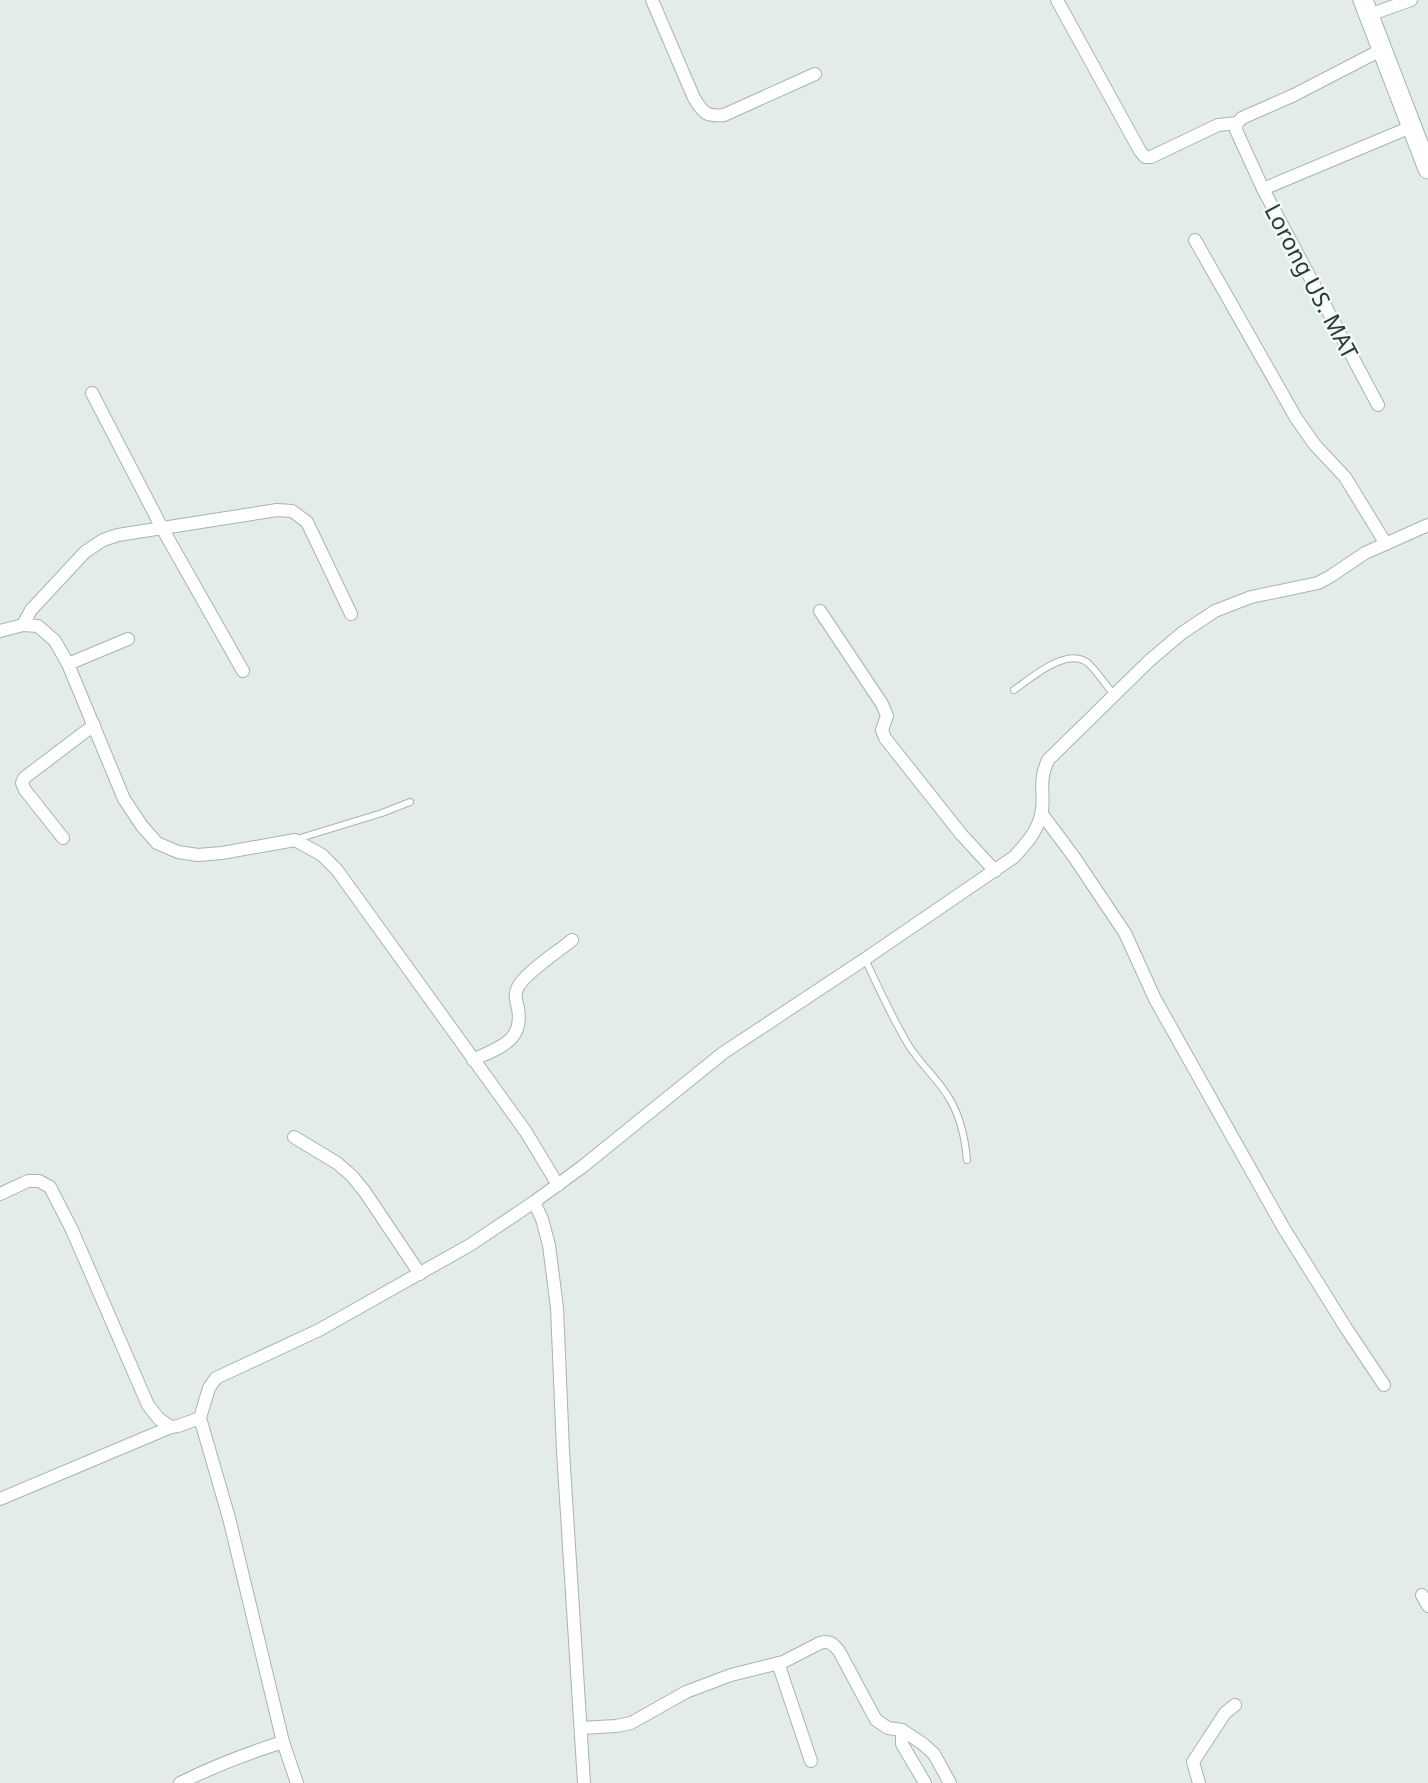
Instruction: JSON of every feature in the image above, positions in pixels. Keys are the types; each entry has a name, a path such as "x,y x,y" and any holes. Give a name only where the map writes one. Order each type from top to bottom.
{"main road":[{"path":"1366,7 1428,169"}],"street":[{"path":"652,0 694,98 703,112 713,117 724,115 815,74"},
{"path":"1057,0 1145,156 1151,157 1218,124 1237,123"},
{"path":"1366,7 1411,0"},
{"path":"1263,189 1236,130 1237,123 1242,118 1294,95 1381,50"},
{"name":"Lorong US. MAT","path":"1378,405 1263,189 1411,127"},
{"path":"1195,240 1296,418 1315,445 1345,477 1386,544"},
{"path":"92,393 162,528 243,671"},
{"path":"23,625 31,610 85,552 103,540 118,535 277,510 292,511 307,522 351,614"},
{"path":"297,1783 283,1742 232,1531 200,1418 209,1388 216,1378 319,1330 470,1245 582,1167 723,1053 1014,857 1036,830 1042,814 1041,782 1048,760 1149,661 1182,633 1215,611 1251,597 1318,583 1365,554 1428,525"},
{"path":"820,611 882,704 887,716 882,730 886,738 961,834 995,871"},
{"path":"0,631 23,625 38,626 55,641 68,664 124,799 157,843 178,852 198,855 295,840 322,855 337,870 526,1132 558,1185"},
{"path":"68,664 128,639"},
{"path":"62,838 22,783 24,778 94,725"},
{"path":"1042,814 1125,933 1155,999 1283,1227 1384,1385"},
{"path":"474,1060 516,1035 520,1022 515,996 518,988 524,979 572,940"},
{"path":"294,1137 337,1163 352,1176 420,1274"},
{"path":"0,1194 28,1181 39,1181 50,1187 72,1230 148,1405 159,1419 171,1427"},
{"path":"534,1202 549,1245 557,1308 584,1783"},
{"path":"0,1499 171,1427 200,1418"},
{"path":"581,1728 631,1723 685,1692 731,1675 796,1657 827,1641 839,1651 851,1670 876,1720 888,1728 902,1730 923,1744 933,1754 950,1783"},
{"path":"778,1663 811,1762"},
{"path":"1199,1783 1193,1762 1225,1713 1235,1705"},
{"path":"902,1730 902,1744 925,1783"},
{"path":"180,1783 231,1759 283,1742"}],"lane":[{"path":"1014,690 1042,670 1075,657 1087,662 1114,695"},
{"path":"295,840 410,802"},
{"path":"866,959 880,993 911,1049 949,1097 965,1139 967,1160"}]}
